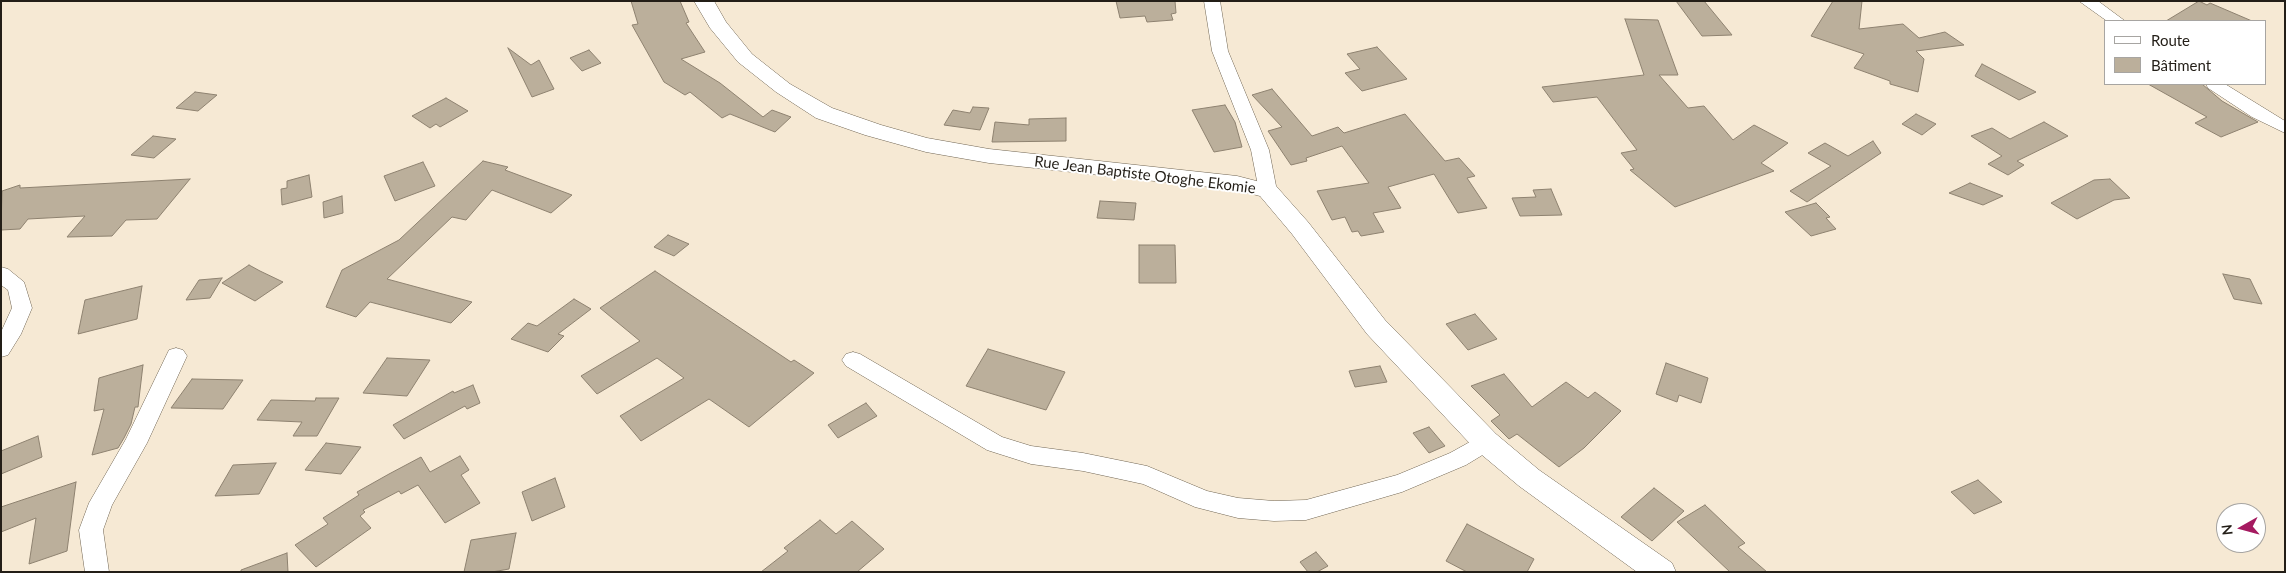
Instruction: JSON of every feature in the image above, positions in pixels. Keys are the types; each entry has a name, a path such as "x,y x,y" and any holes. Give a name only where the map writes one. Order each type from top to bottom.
{"street":[{"name":"Rue Jean Baptiste Otoghe Ekomie","path":"704,1 717,24 745,58 783,88 824,113 873,130 926,145 989,156 1237,184 1268,191 1300,228 1376,327 1415,370 1486,442 1529,478 1661,572"},
{"path":"1212,1 1220,51 1226,70 1260,150 1268,191"},
{"path":"2087,1 2116,20"},
{"path":"2216,85 2285,128"},
{"path":"1,274 18,287 22,308 14,329 1,349"},
{"path":"96,572 91,530 101,503 136,443 176,356"},
{"path":"853,360 995,444 1031,455 1083,462 1147,475 1204,500 1238,508 1274,511 1306,510 1409,480 1458,459 1486,442"}],"building":[{"path":"631,1 680,1 689,22 686,23 705,52 681,59 720,83 763,117 772,110 791,117 775,132 730,114 722,118 690,92 685,95 664,82 632,25 638,24"},
{"path":"1116,1 1175,1 1176,13 1171,14 1173,20 1147,22 1145,16 1120,18"},
{"path":"1676,1 1704,1 1732,35 1702,36"},
{"path":"1833,1 1862,1 1859,29 1903,24 1919,38 1945,32 1964,45 1916,51 1924,59 1918,92 1890,84 1890,81 1854,68 1864,54 1811,36"},
{"path":"2199,1 2207,5 2210,3 2250,20 2168,20"},
{"path":"1625,19 1658,20 1678,75 1659,75 1688,108 1704,106 1733,140 1754,125 1788,143 1761,163 1774,171 1675,207 1630,170 1634,169 1621,153 1637,150 1597,97 1553,102 1542,87 1644,75"},
{"path":"1377,47 1407,79 1362,91 1345,73 1360,69 1347,54"},
{"path":"508,48 531,65 539,60 554,89 532,97"},
{"path":"589,50 601,63 582,71 570,58"},
{"path":"1982,64 2036,92 2019,100 1975,76"},
{"path":"2150,85 2203,85 2222,101 2258,122 2221,137 2195,123 2207,117"},
{"path":"1272,89 1312,136 1338,127 1344,133 1405,114 1445,161 1459,158 1475,176 1467,178 1487,208 1458,213 1434,174 1388,187 1401,208 1373,213 1384,232 1361,236 1358,231 1352,232 1345,217 1332,220 1317,191 1369,183 1342,146 1306,158 1307,161 1291,165 1268,131 1282,127 1252,95"},
{"path":"195,92 217,95 198,111 176,108"},
{"path":"446,98 468,111 440,127 436,124 430,128 412,116"},
{"path":"1225,105 1235,122 1242,147 1214,152 1192,110"},
{"path":"973,107 989,108 980,130 944,125 953,110 970,113"},
{"path":"1916,114 1936,124 1922,135 1902,124"},
{"path":"1066,118 1066,141 992,142 995,122 1029,125 1029,119"},
{"path":"2044,122 2068,136 2017,161 2024,165 2008,175 1988,164 2002,156 1971,136 1992,128 2010,139"},
{"path":"153,136 176,139 154,158 131,155"},
{"path":"1873,141 1881,153 1807,202 1790,191 1831,166 1808,153 1825,143 1848,156"},
{"path":"483,161 508,167 505,170 572,195 551,213 492,190 466,220 452,217 387,279 472,302 451,323 370,302 356,317 326,307 342,270 399,240"},
{"path":"423,162 435,186 395,201 384,176"},
{"path":"309,175 312,197 282,205 281,189 287,188 287,181"},
{"path":"190,179 157,219 126,220 112,236 67,237 85,216 28,219 20,229 1,230 2,191 20,185 20,188"},
{"path":"2110,179 2130,198 2114,200 2077,219 2051,203 2094,180"},
{"path":"1970,183 2003,196 1983,205 1949,193"},
{"path":"1551,189 1562,215 1520,216 1512,198 1536,197 1533,190"},
{"path":"342,196 343,213 324,218 323,202"},
{"path":"1100,201 1136,203 1134,220 1097,218"},
{"path":"1816,203 1830,217 1826,218 1836,229 1811,236 1785,212"},
{"path":"668,235 689,244 674,256 654,247"},
{"path":"1139,245 1175,245 1176,283 1139,283"},
{"path":"249,265 283,282 255,301 222,283"},
{"path":"655,271 791,362 794,360 814,373 749,427 709,399 641,441 620,416 684,378 657,358 597,394 581,376 640,341 600,308"},
{"path":"2223,274 2250,279 2262,304 2234,299"},
{"path":"222,278 210,298 186,300 199,280"},
{"path":"142,286 137,319 78,334 85,300"},
{"path":"574,299 591,309 558,334 564,336 548,352 511,339 528,323 537,326"},
{"path":"1475,314 1497,339 1468,350 1446,324"},
{"path":"988,349 1065,372 1046,410 966,386"},
{"path":"387,358 430,360 407,396 363,393"},
{"path":"1666,363 1708,378 1701,403 1679,395 1677,402 1656,394"},
{"path":"143,365 138,407 135,407 131,424 124,438 118,448 92,455 104,409 94,411 99,378"},
{"path":"1380,366 1387,382 1355,387 1349,371"},
{"path":"1504,374 1532,407 1566,382 1588,398 1595,392 1621,411 1584,448 1559,467 1517,434 1509,439 1491,421 1500,415 1471,386"},
{"path":"192,379 243,380 223,409 171,408"},
{"path":"473,385 480,403 467,409 465,406 404,439 393,425 453,391 454,393"},
{"path":"316,398 339,398 317,436 293,436 302,422 257,420 271,400 315,401"},
{"path":"866,403 877,416 838,438 828,425"},
{"path":"1429,427 1445,446 1429,453 1413,433"},
{"path":"38,436 42,457 1,474 1,451"},
{"path":"326,443 361,447 341,474 305,470"},
{"path":"460,456 469,470 461,475 480,503 445,523 418,485 401,494 399,491 363,510 365,512 360,516 371,528 316,567 295,545 328,524 323,518 359,495 357,492 389,474 421,457 430,472"},
{"path":"276,463 259,494 215,496 233,465"},
{"path":"555,478 565,507 532,521 522,492"},
{"path":"1978,480 2002,502 1974,514 1951,492"},
{"path":"76,482 67,551 29,564 36,518 1,532 1,507"},
{"path":"1654,488 1684,511 1652,541 1621,517"},
{"path":"1705,505 1745,543 1738,547 1767,572 1730,572 1677,522"},
{"path":"820,520 836,534 852,521 884,549 857,572 761,572 788,551 784,548"},
{"path":"1467,524 1534,559 1527,572 1467,572 1446,561"},
{"path":"516,533 509,569 492,572 464,572 471,540"},
{"path":"1316,552 1328,566 1317,572 1308,572 1300,562"},
{"path":"287,553 288,572 241,572 241,570"}]}
